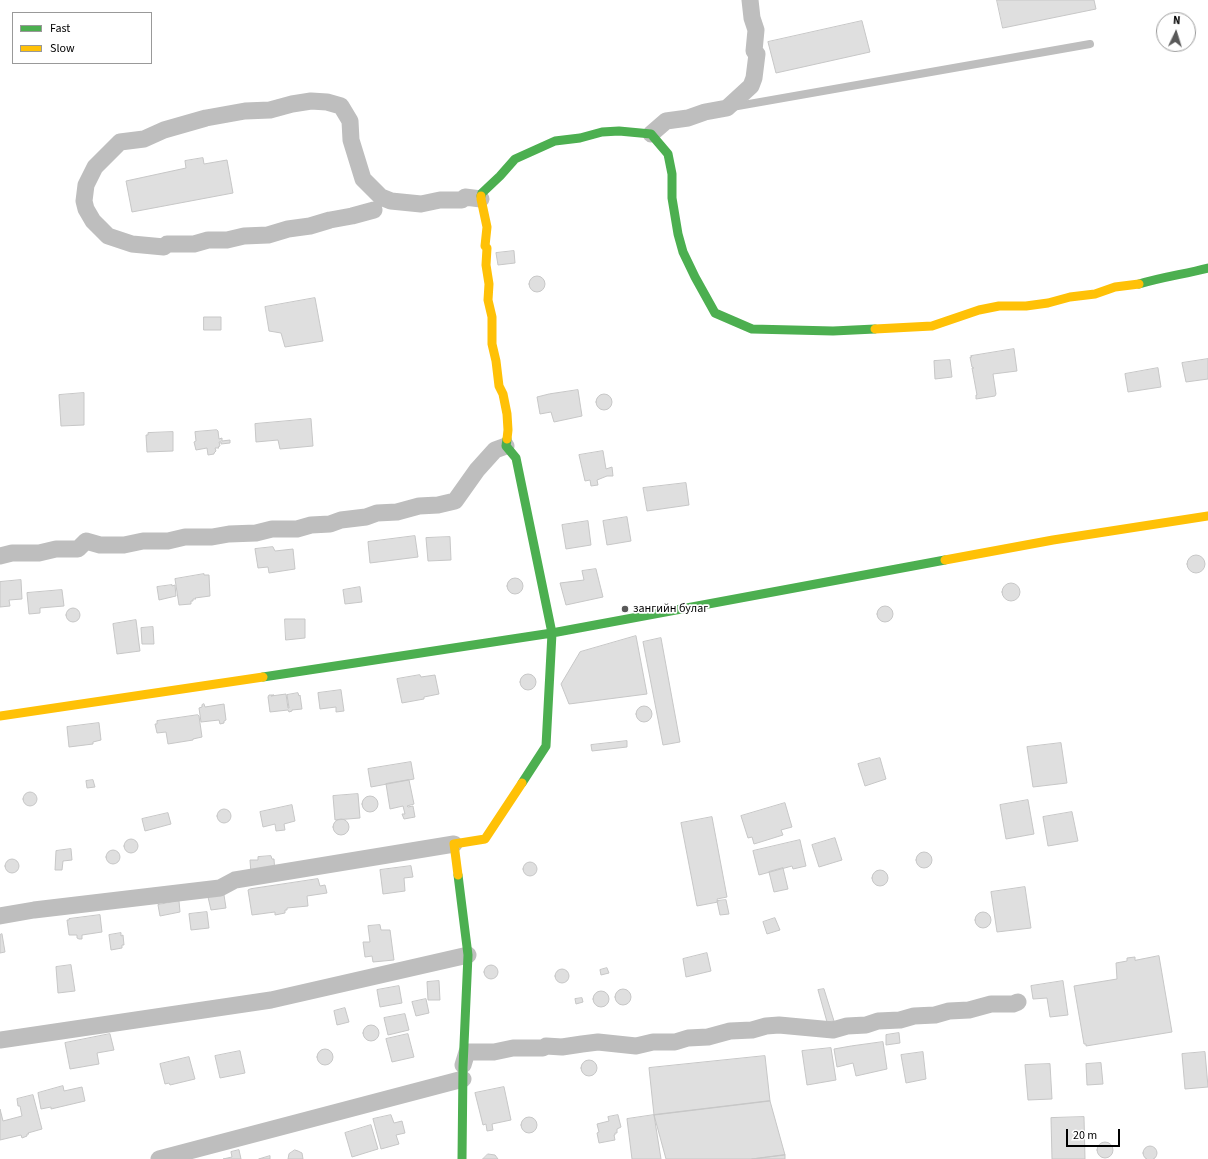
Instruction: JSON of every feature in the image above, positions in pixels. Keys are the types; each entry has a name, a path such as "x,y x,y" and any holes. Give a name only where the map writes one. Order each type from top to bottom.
{"street":[{"path":"651,134 666,121 688,118 705,112 727,108 751,86 754,78 757,54 754,51 756,30 752,18 750,0"},
{"path":"374,210 310,226 288,229 268,235 244,236 227,240 208,240 194,244 167,244 164,247 132,244 108,236 93,221 86,209 84,201 86,185 95,167 120,142 144,139 164,130 206,118 245,111 270,110 311,101 328,102 341,106 350,121 351,140 364,179 381,197 391,201 421,204 440,200 462,200 465,197 481,199"},
{"path":"0,916 34,910 220,888 235,880 485,839 546,746 552,633 516,458 506,446 508,430 507,414 503,394 498,386 496,361 492,344 492,317 488,300 489,284 486,265 487,248 485,246 487,227 481,199 482,193 515,159 555,141 580,138 602,132 619,130 651,134 668,154 672,174 672,198 678,234 683,252 689,265 715,313 752,329 814,331 932,326 979,310 999,306 1026,306 1048,303 1070,297 1095,294 1115,287 1140,284 1159,278 1181,275 1208,268"},
{"path":"0,556 12,553 39,553 56,549 78,549 86,541 100,545 124,545 143,542 168,541 185,537 212,537 228,534 256,533 272,529 297,529 311,525 330,524 342,520 366,517 378,513 397,512 419,506 438,505 455,501 477,470 495,450 506,446"},
{"path":"0,716 552,633 1053,540 1208,516"},
{"path":"454,844 468,955 463,1073 462,1159"},
{"path":"0,1040 271,1000 468,955"},
{"path":"463,1073 467,1052 494,1052 514,1048 543,1048 546,1046 562,1047 598,1042 636,1046 653,1042 674,1042 688,1038 708,1037 730,1031 752,1030 766,1026 779,1025 833,1030 847,1026 866,1025 878,1021 900,1020 914,1016 935,1015 950,1011 969,1010 991,1004 1013,1004 1018,1002"},
{"path":"159,1159 463,1073"}],"lane":[{"path":"727,108 1090,44"}],"building":[{"path":"997,0 1094,0 1096,9 1003,28"},
{"path":"862,21 870,52 776,73 768,42"},
{"path":"203,158 204,164 227,160 233,193 132,212 126,181 186,168 185,161"},
{"path":"514,251 515,263 498,265 496,253"},
{"path":"537,276 544,281 545,284 540,291 537,292 530,287 529,284 534,277"},
{"path":"315,298 323,341 285,347 281,333 269,331 265,307"},
{"path":"204,317 221,317 221,330 204,330"},
{"path":"1014,349 1017,371 993,374 995,396 976,399 977,395 972,368 974,368 972,367 970,357"},
{"path":"1208,359 1208,379 1186,382 1182,363"},
{"path":"950,360 952,377 935,379 934,361"},
{"path":"1158,368 1161,387 1128,392 1125,374"},
{"path":"578,390 582,416 554,422 551,412 540,414 537,397"},
{"path":"84,393 84,425 61,426 59,395"},
{"path":"604,394 611,399 612,402 607,409 604,410 597,405 596,402 601,395"},
{"path":"311,419 313,446 280,449 278,440 256,442 255,424"},
{"path":"217,430 219,439 222,438 222,441 230,440 230,443 221,444 221,442 219,442 220,446 218,447 219,448 215,448 216,451 214,454 208,455 207,448 196,450 194,442 196,441 195,432"},
{"path":"173,432 173,451 147,452 146,435 148,435 148,433"},
{"path":"603,451 606,469 612,467 613,476 607,476 597,480 598,485 591,486 590,480 585,481 579,455"},
{"path":"686,483 689,505 647,511 643,488"},
{"path":"627,517 631,541 607,545 603,521"},
{"path":"588,521 591,545 566,549 562,525"},
{"path":"415,536 418,557 370,563 368,542"},
{"path":"450,537 451,560 428,561 426,538"},
{"path":"273,547 275,551 293,549 295,569 269,573 268,567 258,568 255,549"},
{"path":"1196,555 1202,558 1205,564 1202,570 1196,573 1190,570 1187,564 1190,558"},
{"path":"596,569 603,597 566,605 560,583 584,580 582,571"},
{"path":"204,574 209,575 210,596 195,598 196,599 191,601 191,604 179,605 175,579"},
{"path":"515,578 522,583 523,586 518,593 515,594 508,589 507,586 512,579"},
{"path":"21,580 22,599 9,600 10,606 0,607 0,582"},
{"path":"1011,583 1017,586 1020,592 1017,598 1011,601 1005,598 1002,592 1005,586"},
{"path":"175,585 176,596 159,600 157,587"},
{"path":"360,587 362,602 345,604 343,590"},
{"path":"62,590 64,606 40,608 40,613 29,614 27,593"},
{"path":"885,606 892,611 893,614 888,621 885,622 878,617 877,614 882,607"},
{"path":"70,608 76,608 80,612 80,618 76,622 70,622 66,618 66,612"},
{"path":"285,619 305,619 305,638 286,640"},
{"path":"136,620 140,651 117,654 113,624"},
{"path":"153,627 154,644 142,644 141,628"},
{"path":"636,636 647,694 569,704 561,684 580,652"},
{"path":"661,638 680,742 663,745 643,642"},
{"path":"528,674 535,679 536,682 531,689 528,690 521,685 520,682 525,675"},
{"path":"420,675 421,677 435,675 439,694 424,697 424,699 402,703 397,679"},
{"path":"341,690 344,711 336,712 336,707 320,709 318,693"},
{"path":"298,693 299,696 300,695 302,709 292,710 289,712 288,710 270,712 269,695 286,694 289,708 287,695"},
{"path":"204,704 205,707 224,704 226,720 224,723 220,724 219,720 201,722 199,708"},
{"path":"644,706 651,711 652,714 647,721 644,722 637,717 636,714 641,707"},
{"path":"198,715 202,737 168,744 166,732 157,733 155,724 157,724 157,721"},
{"path":"99,723 101,740 93,742 93,744 69,747 67,727"},
{"path":"627,741 627,747 592,751 591,745"},
{"path":"1061,743 1067,783 1033,787 1027,747"},
{"path":"880,758 886,779 865,786 858,764"},
{"path":"411,762 414,779 371,787 368,769"},
{"path":"93,780 95,787 87,788 86,781"},
{"path":"409,780 414,804 407,806 413,806 415,817 404,819 402,814 405,814 403,806 390,809 386,784"},
{"path":"30,792 35,794 37,799 35,804 30,806 25,804 23,799 25,794"},
{"path":"358,794 360,818 335,820 333,796"},
{"path":"370,796 377,801 378,804 373,811 370,812 363,807 362,804 367,797"},
{"path":"1028,800 1034,834 1006,839 1000,805"},
{"path":"785,803 792,827 781,830 783,835 754,844 752,837 748,838 741,816"},
{"path":"292,805 295,821 284,824 285,830 276,831 275,824 263,827 260,812"},
{"path":"224,809 229,811 231,816 229,821 224,823 219,821 217,816 219,811"},
{"path":"1072,812 1078,841 1048,846 1043,817"},
{"path":"168,813 171,824 145,831 142,819"},
{"path":"712,817 727,897 717,899 718,902 697,906 681,823"},
{"path":"341,819 348,824 349,827 344,834 341,835 334,830 333,827 338,820"},
{"path":"835,838 842,860 819,867 812,845"},
{"path":"128,839 134,839 138,843 138,849 134,853 128,853 124,849 124,843"},
{"path":"800,840 806,866 793,869 792,866 759,875 753,851"},
{"path":"71,849 72,860 63,861 62,870 55,870 56,851"},
{"path":"110,850 116,850 120,854 120,860 116,864 110,864 106,860 106,854"},
{"path":"924,852 931,857 932,860 927,867 924,868 917,863 916,860 921,853"},
{"path":"271,856 272,859 274,859 275,873 251,874 250,860 258,860 258,857"},
{"path":"12,859 17,861 19,866 17,871 12,873 7,871 5,866 7,861"},
{"path":"527,862 533,862 537,866 537,872 533,876 527,876 523,872 523,866"},
{"path":"411,866 413,877 404,878 405,891 383,894 380,870"},
{"path":"783,868 788,889 774,892 769,872"},
{"path":"877,870 883,870 888,875 886,884 883,886 877,886 872,881 872,875"},
{"path":"318,879 320,886 325,885 327,893 307,896 308,906 287,908 285,913 275,915 275,912 252,915 248,890"},
{"path":"1025,887 1031,928 997,932 991,892"},
{"path":"224,895 226,908 211,910 208,897"},
{"path":"726,900 729,914 720,915 717,901"},
{"path":"179,901 180,912 160,916 158,905"},
{"path":"207,912 209,928 191,930 189,914"},
{"path":"983,912 990,917 991,920 986,927 983,928 976,923 975,920 980,913"},
{"path":"100,915 102,932 82,935 82,939 77,938 77,935 69,935 67,920"},
{"path":"775,918 780,930 767,934 763,922"},
{"path":"380,925 381,930 390,930 394,960 373,962 372,956 365,957 363,942 370,942 368,926"},
{"path":"121,933 121,936 123,935 124,945 122,945 122,948 111,950 109,935"},
{"path":"2,934 5,952 0,953 0,935"},
{"path":"707,953 711,971 686,977 683,959"},
{"path":"1159,956 1172,1032 1086,1046 1086,1044 1084,1044 1074,986 1117,979 1116,963 1127,961 1127,958 1135,957 1135,960"},
{"path":"71,965 75,991 58,993 56,967"},
{"path":"488,965 494,965 498,969 498,975 494,979 488,979 484,975 484,969"},
{"path":"607,968 609,973 601,975 600,970"},
{"path":"559,969 565,969 569,973 569,979 565,983 559,983 555,979 555,973"},
{"path":"439,981 440,1000 428,1000 427,982"},
{"path":"1063,981 1068,1015 1050,1017 1047,998 1033,999 1031,986"},
{"path":"399,986 402,1003 380,1007 377,990"},
{"path":"623,989 630,994 631,997 626,1004 623,1005 616,1000 615,997 620,990"},
{"path":"824,989 834,1021 827,1022 818,990"},
{"path":"601,991 608,996 609,999 604,1006 601,1007 594,1002 593,999 598,992"},
{"path":"582,998 583,1002 576,1004 575,999"},
{"path":"426,999 429,1013 416,1016 412,1002"},
{"path":"345,1008 349,1022 337,1025 334,1011"},
{"path":"405,1014 409,1030 388,1035 384,1018"},
{"path":"371,1025 378,1030 379,1033 374,1040 371,1041 364,1036 363,1033 368,1026"},
{"path":"899,1033 900,1043 886,1045 886,1035"},
{"path":"110,1034 114,1050 97,1053 99,1064 70,1069 65,1043"},
{"path":"408,1034 414,1057 392,1062 386,1039"},
{"path":"883,1042 887,1069 856,1076 853,1063 837,1067 834,1049"},
{"path":"831,1048 836,1080 807,1085 802,1051"},
{"path":"325,1049 332,1054 333,1057 328,1064 325,1065 318,1060 317,1057 322,1050"},
{"path":"240,1051 245,1073 220,1078 215,1056"},
{"path":"923,1052 926,1079 906,1083 901,1055"},
{"path":"1205,1052 1208,1087 1185,1089 1182,1054"},
{"path":"765,1056 770,1101 654,1115 649,1068"},
{"path":"189,1057 195,1079 170,1085 169,1083 165,1084 160,1064"},
{"path":"589,1060 596,1065 597,1068 592,1075 589,1076 582,1071 581,1068 586,1061"},
{"path":"1101,1063 1103,1084 1087,1085 1086,1064"},
{"path":"1050,1064 1052,1099 1028,1100 1025,1065"},
{"path":"63,1086 64,1091 82,1087 85,1101 51,1109 51,1107 41,1109 38,1093"},
{"path":"504,1087 511,1120 492,1124 493,1130 487,1131 486,1124 483,1125 475,1093"},
{"path":"33,1095 42,1129 28,1133 29,1134 27,1134 27,1136 22,1138 21,1135 0,1140 0,1109 3,1121 22,1116 17,1099"},
{"path":"770,1101 785,1155 752,1159 666,1159 654,1115"},
{"path":"391,1115 394,1123 402,1121 405,1133 396,1135 399,1144 381,1149 373,1119"},
{"path":"618,1115 621,1127 617,1129 617,1133 614,1135 615,1140 599,1143 597,1124 609,1121 608,1117"},
{"path":"654,1115 661,1159 632,1159 627,1119"},
{"path":"529,1117 536,1122 537,1125 532,1132 529,1133 522,1128 521,1125 526,1118"},
{"path":"1084,1117 1085,1159 1052,1159 1051,1118"},
{"path":"371,1125 378,1149 352,1157 345,1133"},
{"path":"1105,1142 1112,1147 1113,1150 1108,1157 1105,1158 1098,1153 1097,1150 1102,1143"},
{"path":"1147,1146 1153,1146 1157,1150 1157,1156 1153,1160 1147,1160 1143,1156 1143,1150"},
{"path":"239,1150 241,1159 223,1159 232,1157 231,1152"},
{"path":"295,1150 302,1153 303,1159 288,1159 289,1154"},
{"path":"488,1154 495,1155 498,1159 483,1159"},
{"path":"785,1155 785,1159 752,1159"},
{"path":"270,1156 270,1159 259,1159"}],"traffic: fast":[{"path":"481,196 482,193 515,159 555,141 580,138 602,132 619,131 651,134 668,154 672,174 672,198 678,234 683,252 715,313 752,329 833,331 875,329"},
{"path":"1139,284 1208,268"},
{"path":"263,677 552,633 516,458 506,446 507,439"},
{"path":"522,783 546,746 552,633 945,560"},
{"path":"458,875 468,955 463,1067 462,1159"}],"traffic: slow":[{"path":"481,196 487,227 485,246 487,248 486,265 489,284 488,300 492,317 492,344 499,386 503,394 507,414 507,439"},
{"path":"875,329 932,326 979,310 999,306 1026,306 1048,303 1070,297 1095,294 1115,287 1139,284"},
{"path":"945,560 1053,540 1208,516"},
{"path":"0,716 263,677"},
{"path":"458,875 454,844 485,839 522,783"}],"place":[{"name":"зангийн булаг","path":"625,609"}]}
